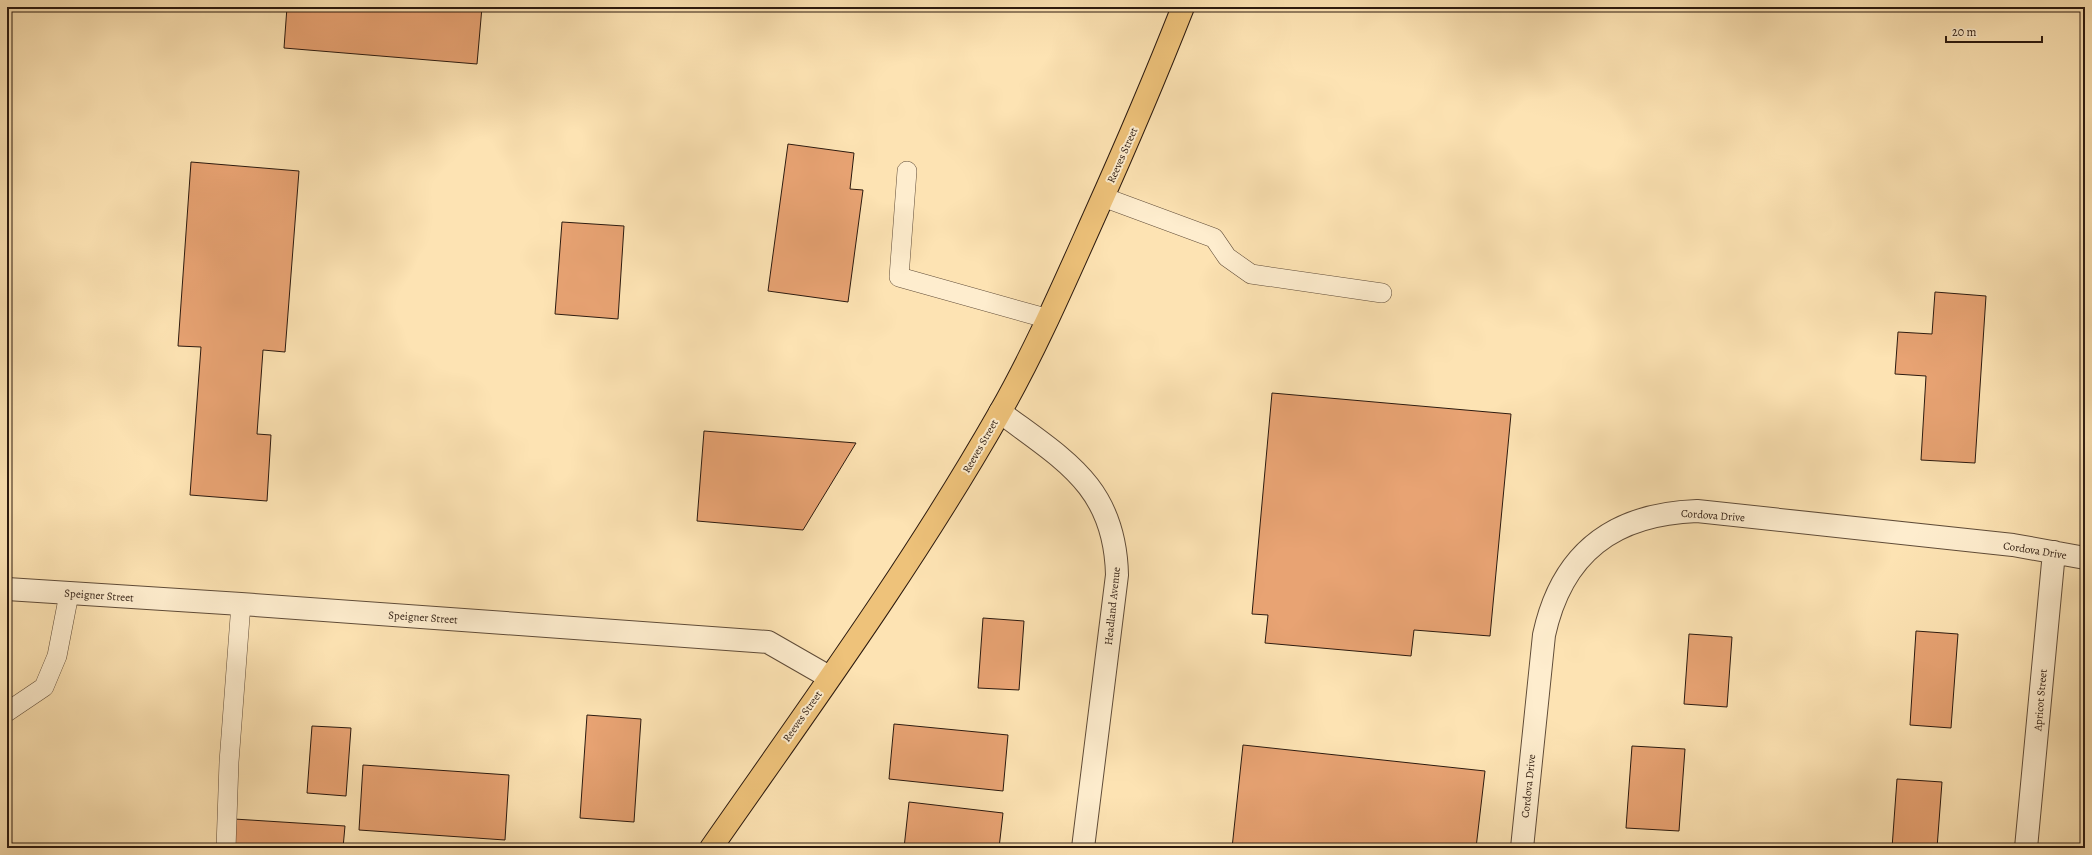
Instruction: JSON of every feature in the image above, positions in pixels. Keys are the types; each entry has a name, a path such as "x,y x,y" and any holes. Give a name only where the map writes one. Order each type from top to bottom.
{"main road":[{"name":"Reeves Street","path":"711,848 918,545 966,471 1000,412 1049,319 1156,77 1183,7"}],"street":[{"name":"Headland Avenue","path":"1000,412 1076,470 1093,490 1106,513 1115,547 1117,575 1083,848"},
{"name":"Cordova Drive","path":"1522,848 1544,635 1549,614 1556,593 1581,557 1597,542 1620,527 1645,517 1671,512 1698,511 2013,545 2085,558"},
{"name":"Apricot Street","path":"2026,848 2054,552"},
{"name":"Speigner Street","path":"7,589 242,604 768,642 829,677"}],"lane":[{"path":"907,171 899,277 1049,319"},
{"path":"1103,197 1214,238 1227,257 1251,274 1382,293"},
{"path":"7,712 44,687 58,656 69,594"},
{"path":"226,848 229,762 242,604"}],"building":[{"path":"287,7 482,7 477,64 284,48"},
{"path":"788,144 854,153 850,189 863,190 848,302 768,291"},
{"path":"191,162 299,171 285,352 263,350 257,434 271,435 267,501 190,495 201,347 178,346"},
{"path":"562,222 624,226 618,319 555,314"},
{"path":"1935,292 1986,296 1975,463 1921,460 1926,376 1895,374 1898,332 1932,334"},
{"path":"1272,393 1511,414 1490,636 1414,630 1411,656 1265,643 1268,615 1252,614"},
{"path":"704,431 856,443 803,530 697,521"},
{"path":"983,618 1024,621 1019,690 978,688"},
{"path":"1916,631 1958,634 1951,728 1910,725"},
{"path":"1689,634 1732,637 1727,707 1684,704"},
{"path":"587,715 641,719 634,822 580,818"},
{"path":"894,724 1008,735 1003,791 889,779"},
{"path":"312,726 351,728 346,796 307,793"},
{"path":"1243,745 1485,771 1476,848 1232,848"},
{"path":"1632,746 1685,749 1679,831 1626,828"},
{"path":"363,765 509,775 505,840 359,830"},
{"path":"1897,779 1942,782 1937,848 1892,848"},
{"path":"909,802 1003,813 999,848 904,848"},
{"path":"234,819 345,826 343,848 232,848"}]}
